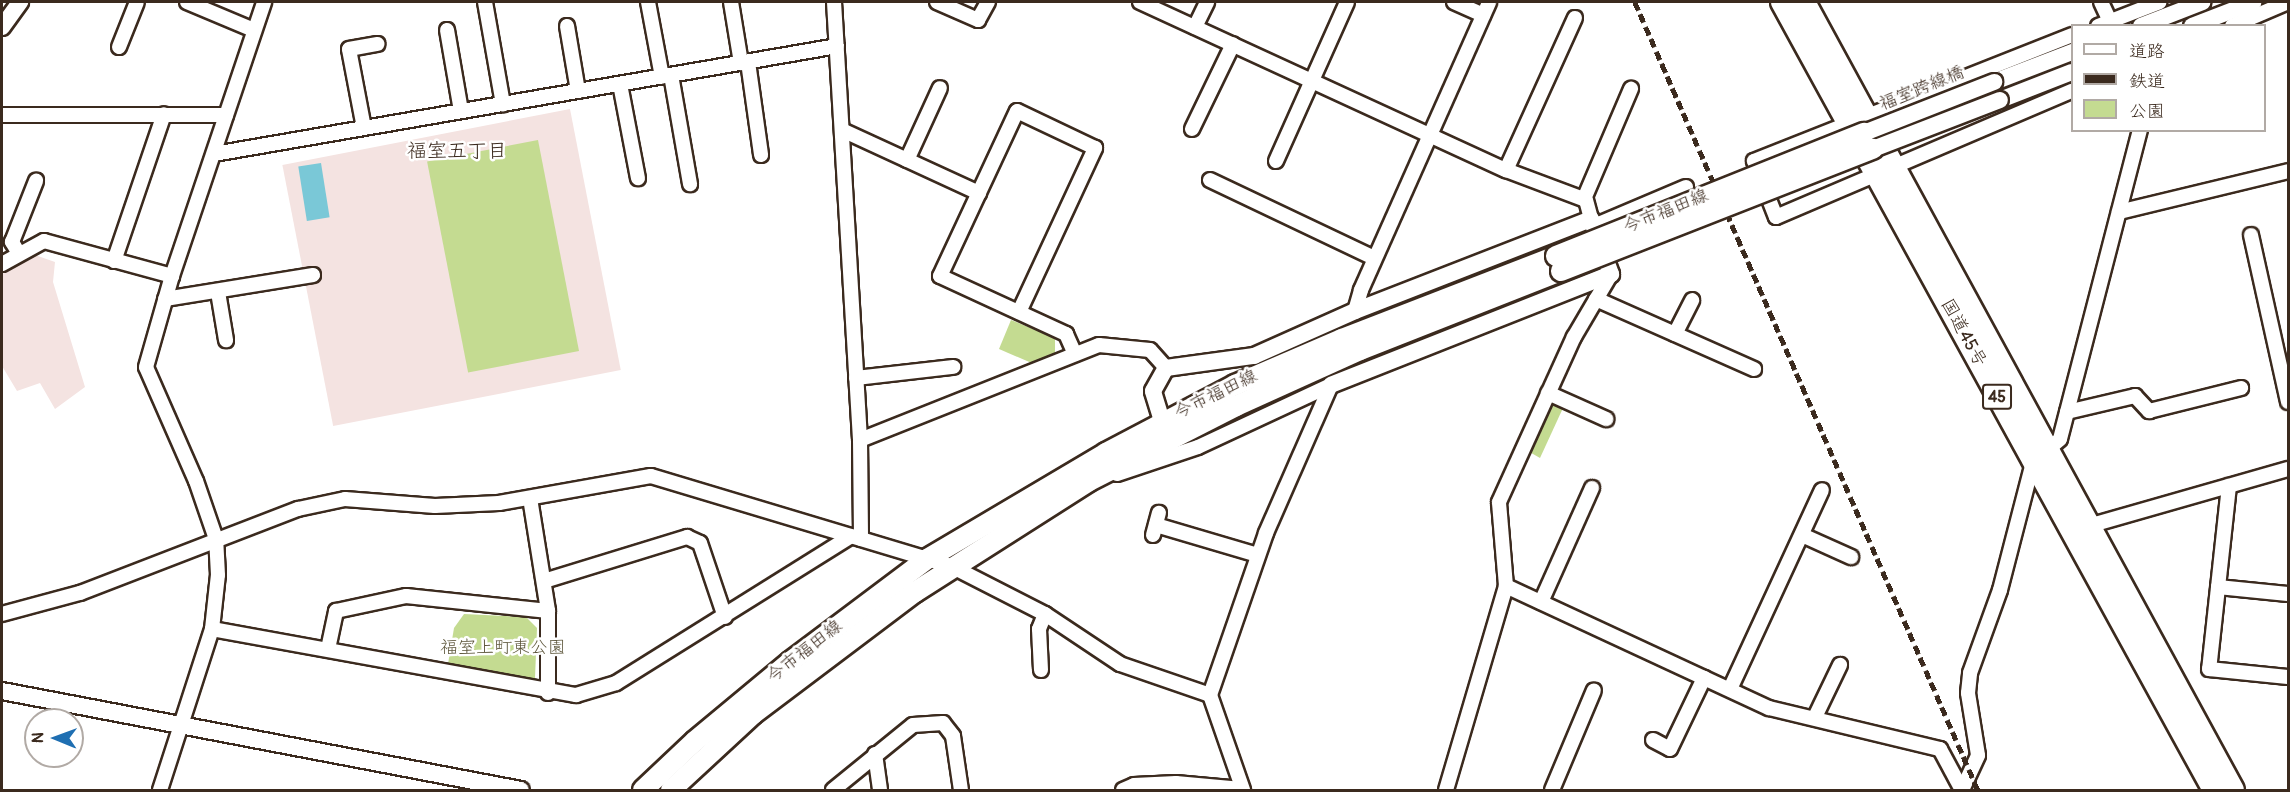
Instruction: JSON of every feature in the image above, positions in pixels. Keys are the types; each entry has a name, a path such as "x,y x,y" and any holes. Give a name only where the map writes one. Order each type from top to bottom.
{"highway":[{"name":"国道45号","path":"1782,2 1863,130"},
{"name":"国道45号","path":"1804,2 1863,130 2040,457 2214,790"},
{"name":"国道45号","path":"2040,457 2088,526 2233,790"}],"main road":[{"name":"今市福田線","path":"671,790 753,714 951,566 1089,481 1236,406 1863,130"},
{"name":"今市福田線","path":"643,790 790,662 927,559 1162,421 1342,339 1558,263"}],"street":[{"path":"2,27 20,2"},
{"path":"119,47 137,2"},
{"path":"187,2 254,30"},
{"path":"160,790 183,725 212,629 218,575 216,539 196,481 146,367 172,276 264,2"},
{"path":"485,2 503,104"},
{"path":"648,2 690,184"},
{"path":"731,2 761,155"},
{"path":"834,2 860,440 856,538"},
{"path":"937,2 978,20 987,2"},
{"path":"1140,2 1506,170 1584,199"},
{"path":"1195,27 1207,2"},
{"path":"1276,161 1347,2"},
{"path":"1355,311 1374,258 1486,8 1454,2"},
{"path":"2101,2 2104,23 2160,2"},
{"path":"2146,24 2203,2"},
{"path":"2197,24 2254,2"},
{"path":"2237,24 2289,2"},
{"path":"1506,170 1575,18"},
{"path":"567,26 578,91"},
{"path":"447,30 461,111"},
{"path":"1863,130 2071,36"},
{"path":"364,128 349,49 378,44"},
{"path":"1192,129 1233,44"},
{"path":"214,154 837,46"},
{"name":"福室跨線橋","path":"1863,130 2071,53"},
{"path":"2071,73 2000,100 1863,130 1754,161 1776,217 1884,169 2071,92"},
{"path":"620,84 638,178"},
{"path":"907,160 940,88"},
{"path":"1611,274 1584,199 1631,89"},
{"path":"1019,312 1095,148 1017,111 940,276 1066,334 1075,354"},
{"path":"114,261 164,114"},
{"path":"2,115 226,115"},
{"path":"842,130 979,193"},
{"path":"1962,790 1978,755 1968,693 1970,673 2000,590 2040,457 2060,440 2139,132"},
{"path":"2119,213 2289,171"},
{"path":"1210,180 1374,258"},
{"path":"18,252 12,242 36,181"},
{"path":"1166,368 1254,356 1355,311 1686,187"},
{"path":"2251,234 2289,402"},
{"path":"2,264 18,252 44,241 172,276"},
{"path":"1446,790 1506,586 1499,502 1548,393 1611,274"},
{"path":"1089,481 1198,447 1331,384 1611,274"},
{"path":"165,299 313,275"},
{"path":"218,292 226,340"},
{"path":"1596,299 1754,369"},
{"path":"1675,334 1692,300"},
{"path":"860,440 1100,345 1150,350 1166,368"},
{"path":"856,378 953,367"},
{"path":"1162,421 1153,391 1166,368"},
{"path":"1123,790 1134,785 1176,783 1242,790 1210,695 1258,555 1331,384"},
{"path":"2067,412 2135,396 2149,411 2241,388"},
{"path":"1548,393 1606,419"},
{"path":"2088,526 2289,469"},
{"path":"2,614 90,589 298,509 345,499 435,506 530,498 651,476 951,566 1045,614 1120,664 1210,695"},
{"path":"2229,486 2208,669 2289,677"},
{"path":"1541,602 1592,488"},
{"path":"1730,690 1822,490"},
{"path":"530,498 548,611 548,693"},
{"path":"1156,525 1258,555"},
{"path":"1802,535 1851,556"},
{"path":"544,581 687,537 700,543 725,617"},
{"path":"212,629 328,649 548,693 576,695 616,683 856,538"},
{"path":"1506,586 1769,708 1815,717 1940,749 1962,790"},
{"path":"2218,587 2289,594"},
{"path":"328,649 336,611 406,596 548,611"},
{"path":"1041,670 1040,628 1045,614"},
{"path":"1815,717 1840,665"},
{"path":"1653,740 1670,749 1704,678"},
{"path":"1552,790 1594,690"},
{"path":"2,691 522,790"},
{"path":"833,790 913,725 942,723 953,736 961,790"},
{"path":"875,754 880,790"}],"shaded area":[{"path":"570,109 621,370 333,426 282,165"},
{"path":"35,255 55,262 53,282 85,387 55,409 40,383 17,391 2,366 2,274"}],"green space":[{"path":"538,140 579,351 468,373 427,162"},
{"path":"1011,320 1055,338 1055,353 1034,364 999,349"},
{"path":"1555,405 1563,408 1540,458 1526,450 1545,409"},
{"name":"福室上町東公園","path":"464,614 526,617 537,628 535,678 529,685 458,671 448,664 454,628"}],"water":[{"path":"321,163 330,217 307,221 298,167"}],"railway":[{"path":"1635,2 1978,790"}],"district":[{"name":"福室五丁目","path":"457,150"}]}
